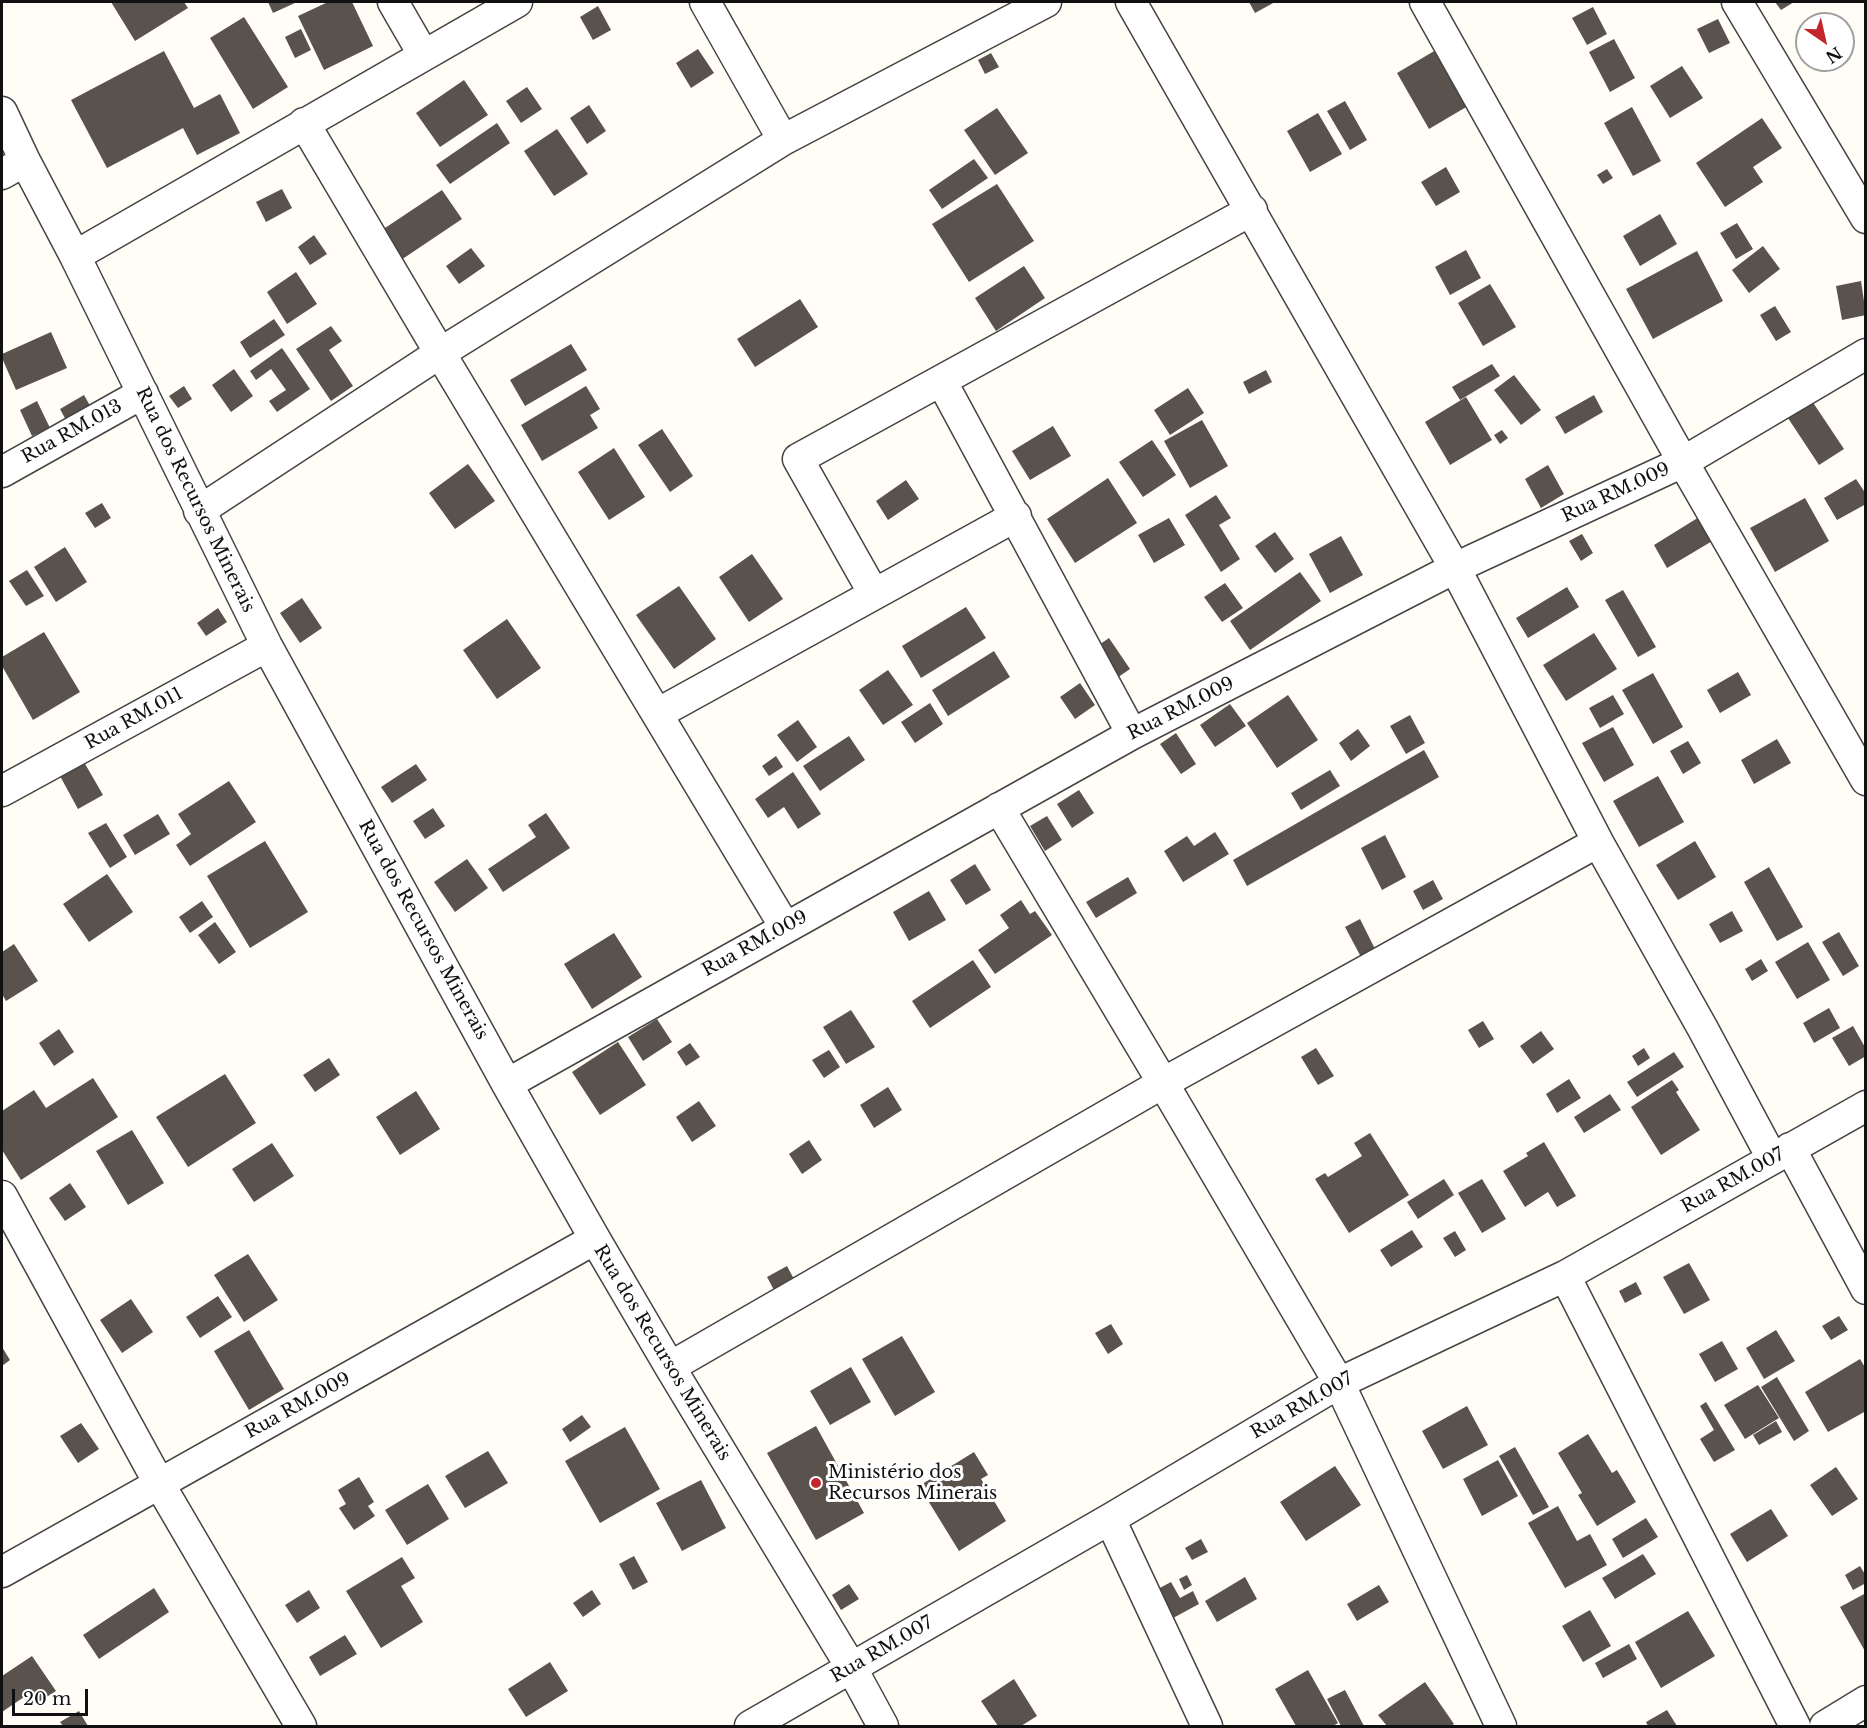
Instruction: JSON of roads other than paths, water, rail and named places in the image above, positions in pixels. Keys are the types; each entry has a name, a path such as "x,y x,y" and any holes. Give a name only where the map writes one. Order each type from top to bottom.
{"street":[{"path":"393,2 423,54"},
{"path":"75,256 517,2"},
{"path":"705,2 783,140"},
{"path":"199,512 440,353 783,140 1046,2"},
{"path":"1132,2 1455,568 1598,842 1703,1029 1866,1289"},
{"path":"1425,2 1683,462 1866,780"},
{"path":"1737,2 1866,218"},
{"name":"Rua dos Recursos Minerais","path":"2,112 13,167 75,256 199,512 267,646 507,1084 595,1239 851,1667 883,1726"},
{"path":"304,123 785,927"},
{"path":"874,594 798,459 1252,210"},
{"name":"Rua RM.009","path":"507,1084 1132,734 1455,568 1683,462 1866,354"},
{"path":"942,381 1132,734"},
{"name":"Rua RM.013","path":"2,472 142,393"},
{"path":"657,714 1016,516"},
{"name":"Rua RM.011","path":"2,792 267,646"},
{"path":"999,807 1339,1383 1501,1726"},
{"path":"670,1367 1163,1083 1598,842"},
{"name":"Rua RM.007","path":"750,1726 1110,1520 1339,1383 1564,1276 1866,1106"},
{"path":"2,1196 160,1485 301,1726"},
{"name":"Rua RM.009","path":"2,1572 595,1239"},
{"path":"1564,1276 1795,1726"},
{"path":"1110,1520 1207,1726"},
{"path":"1825,1726 1866,1701"}],"place":[{"name":"Ministério dos Recursos Minerais","path":"816,1483"}]}
